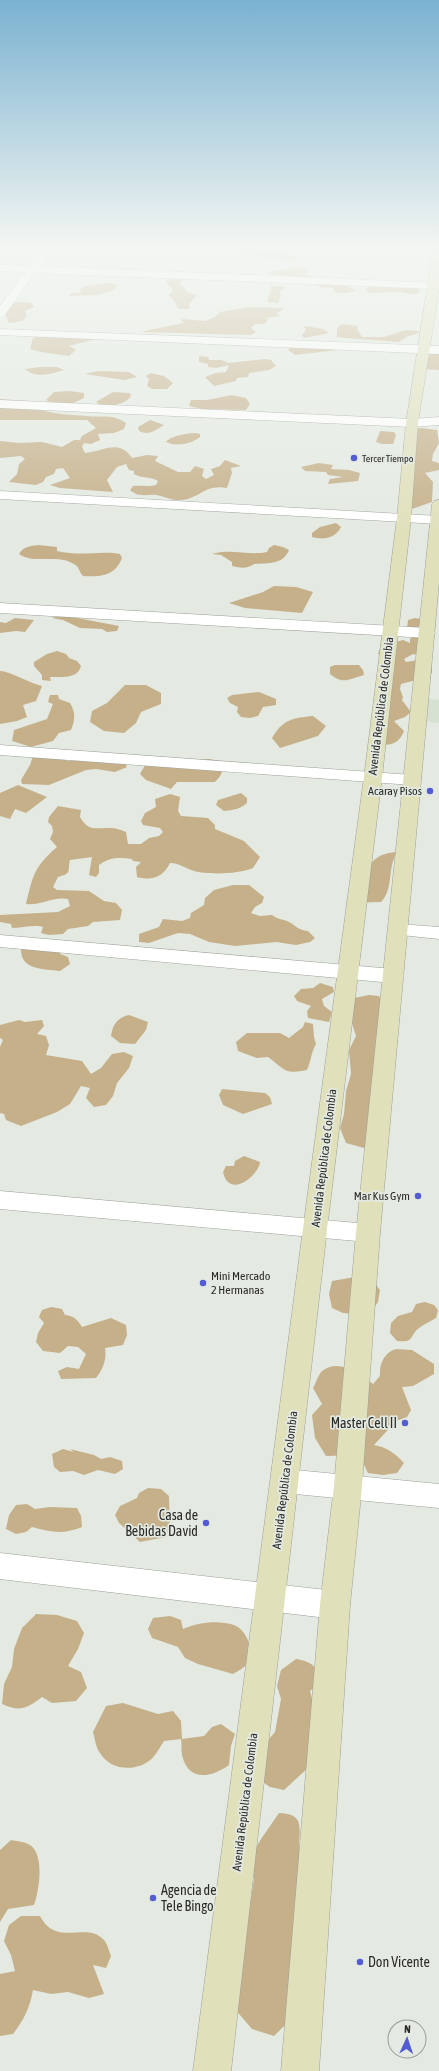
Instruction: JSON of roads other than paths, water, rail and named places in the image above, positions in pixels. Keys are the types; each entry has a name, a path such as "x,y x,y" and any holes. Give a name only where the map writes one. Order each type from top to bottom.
{"street":[{"path":"255,343 431,350"},
{"name":"Avenida República de Colombia","path":"212,2071 315,1229 373,777 404,518 412,423 431,350"},
{"path":"0,404 412,423 439,421"},
{"path":"0,495 404,518 438,512 431,624 412,780 368,1233 348,1486 335,1605 300,2071"},
{"path":"0,608 391,624 431,624"},
{"path":"0,750 412,780"},
{"path":"398,930 439,933"},
{"path":"0,941 393,976"},
{"path":"0,1200 368,1233"},
{"path":"285,1481 439,1496"},
{"path":"0,1566 335,1605"}],"place":[{"name":"Tercer Tiempo","path":"354,458"},
{"name":"Acaray Pisos","path":"430,791"},
{"name":"Mar Kus Gym","path":"418,1196"},
{"name":"Mini Mercado 2 Hermanas","path":"203,1283"},
{"name":"Master Cell II","path":"405,1423"},
{"name":"Casa de Bebidas David","path":"206,1523"},
{"name":"Agencia de Tele Bingo","path":"153,1898"},
{"name":"Don Vicente","path":"360,1962"}]}
